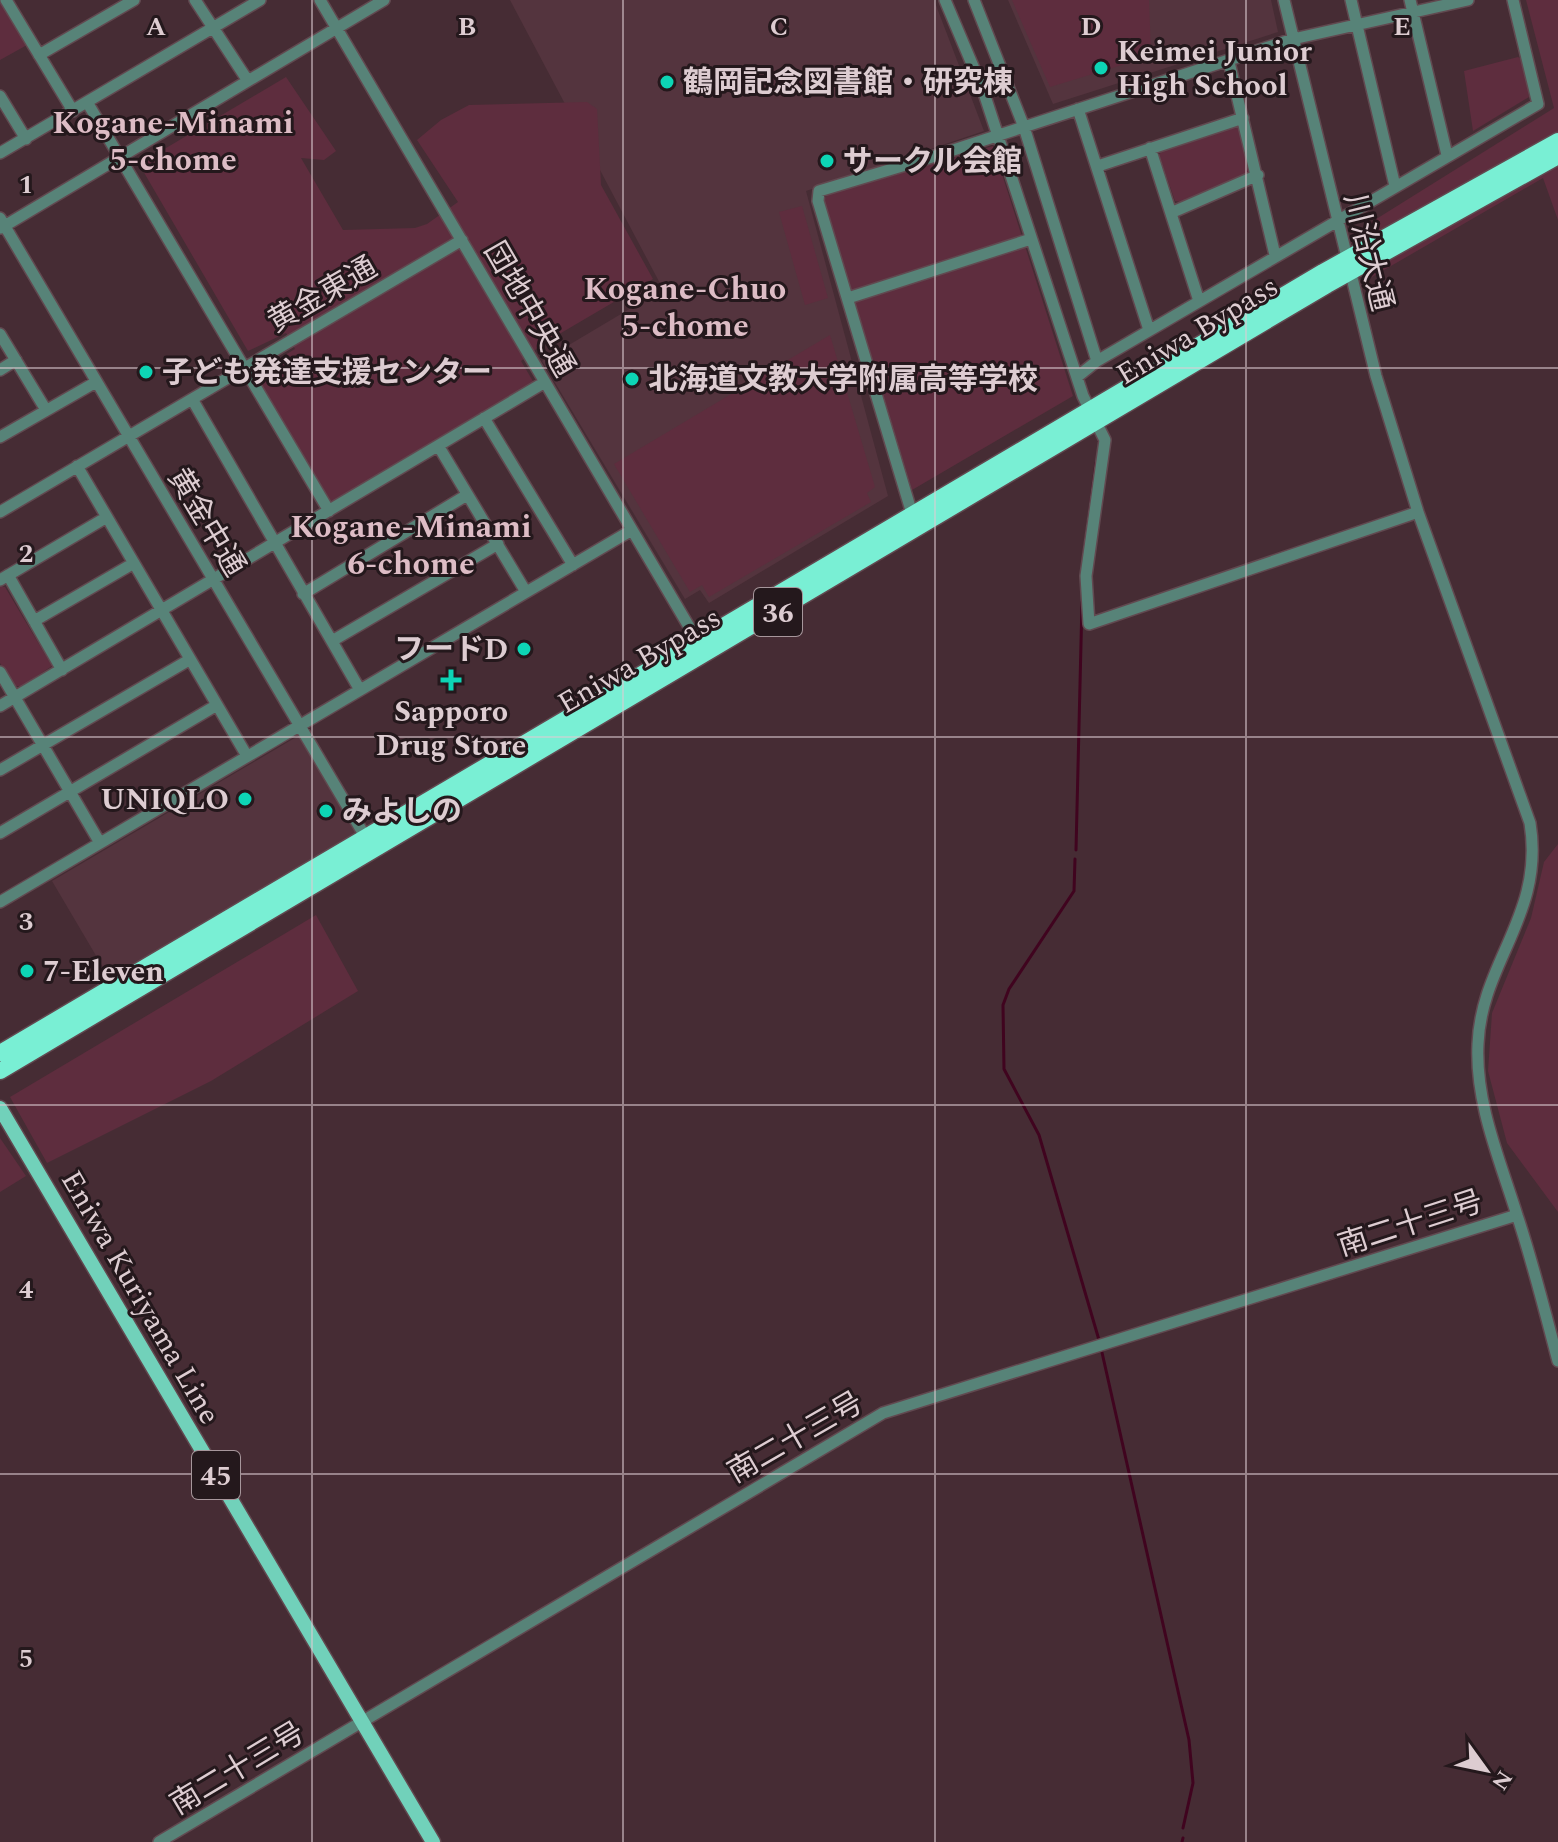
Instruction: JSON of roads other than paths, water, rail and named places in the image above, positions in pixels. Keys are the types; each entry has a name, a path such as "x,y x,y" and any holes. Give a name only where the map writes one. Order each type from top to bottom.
{"highway":[{"name":"Eniwa Bypass","path":"0,1071 370,845 1558,141"},
{"name":"Eniwa Bypass","path":"1348,267 1558,156"},
{"name":"Eniwa Bypass","path":"702,648 913,517 1092,417"},
{"name":"Eniwa Bypass","path":"0,1053 370,845"}],"main road":[{"name":"Eniwa Kuriyama Line","path":"0,1108 433,1842"}],"street":[{"path":"39,55 134,0"},
{"path":"195,0 248,81"},
{"name":"団地中央通","path":"320,0 702,648"},
{"path":"2,224 119,160 384,0"},
{"path":"945,0 983,90 1077,377 1092,417 1105,440 1086,576 1089,624 1418,512"},
{"path":"974,0 1024,127 1097,361"},
{"name":"川沿大通","path":"1284,0 1335,220 1376,376 1418,512 1527,810 1532,834 1533,856 1527,897 1516,932 1488,993 1478,1044 1481,1096 1558,1361"},
{"path":"1351,0 1395,186"},
{"path":"1077,377 1097,361 1275,255 1538,104 1513,0"},
{"path":"10,1 73,111"},
{"path":"0,153 258,1"},
{"path":"913,517 818,201 819,191 1293,39 1357,25 1411,6 1461,1"},
{"path":"1411,6 1447,155"},
{"path":"1229,62 1275,255"},
{"path":"0,96 26,139"},
{"path":"87,102 329,511"},
{"path":"1078,109 1149,330"},
{"path":"1098,166 1243,118"},
{"path":"1150,148 1199,301"},
{"path":"1173,212 1258,175"},
{"name":"黄金中通","path":"2,224 370,845"},
{"path":"848,298 1031,239"},
{"name":"黄金東通","path":"0,512 462,240"},
{"path":"0,334 46,410"},
{"path":"0,370 16,360"},
{"path":"0,437 96,382"},
{"path":"0,706 545,382"},
{"path":"192,399 360,690"},
{"path":"484,418 573,565"},
{"path":"439,447 526,592"},
{"path":"77,466 247,756"},
{"path":"303,594 467,495"},
{"path":"62,670 4,577 107,517"},
{"path":"0,902 632,530"},
{"path":"332,641 498,544"},
{"path":"34,621 134,563"},
{"path":"0,770 189,660"},
{"path":"0,672 100,843"},
{"path":"0,833 217,705"},
{"name":"南二十三号","path":"159,1842 883,1413 1517,1215"}],"waterway":[{"path":"1084,554 1096,463"},
{"path":"1076,850 1082,602"},
{"path":"1075,859 1074,891 1009,989 1003,1005 1004,1069 1039,1135 1099,1340"},
{"path":"1101,1348 1189,1740 1193,1783 1183,1828"},
{"path":"1182,1842 1183,1838"}],"place":[{"name":"Keimei Junior High School","path":"1101,68"},
{"name":"鶴岡記念図書館・研究棟","path":"667,82"},
{"name":"サークル会館","path":"827,161"},
{"name":"子ども発達支援センター","path":"146,372"},
{"name":"北海道文教大学附属高等学校","path":"632,379"},
{"name":"フードD","path":"524,649"},
{"name":"Sapporo Drug Store","path":"451,680"},
{"name":"UNIQLO","path":"245,799"},
{"name":"みよしの","path":"326,811"},
{"name":"7-Eleven","path":"27,971"}],"district":[{"name":"Kogane-Minami 5-chome","path":"173,140"},
{"name":"Kogane-Chuo 5-chome","path":"685,306"},
{"name":"Kogane-Minami 6-chome","path":"411,544"}]}
